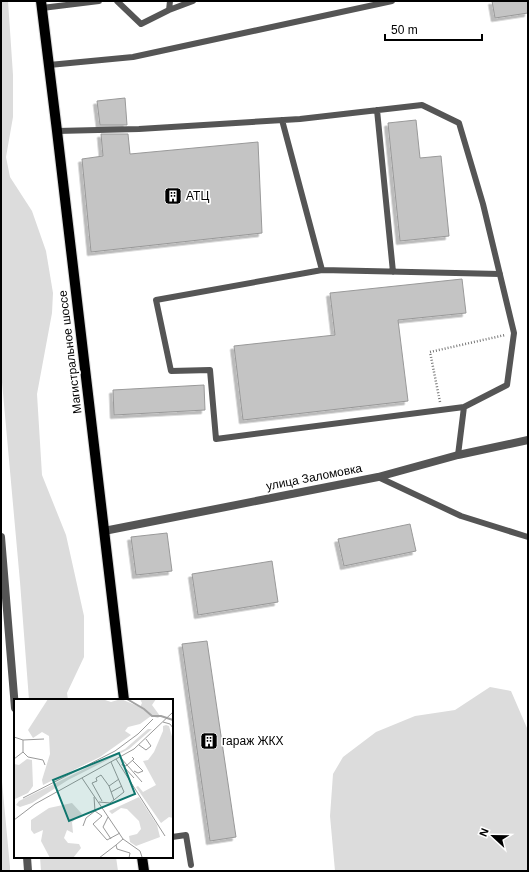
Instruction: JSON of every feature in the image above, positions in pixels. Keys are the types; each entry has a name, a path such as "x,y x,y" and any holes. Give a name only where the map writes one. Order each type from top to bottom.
{"main road":[{"name":"Магистральное шоссе","path":"41,4 124,699"},
{"path":"142,858 144,871"}],"street":[{"name":"улица Заломовка","path":"104,531 378,477 458,455 528,440"},
{"path":"1,537 14,699"},
{"path":"27,858 28,871"}],"lane":[{"path":"41,4 99,1"},
{"path":"117,1 142,24 169,10 193,1"},
{"path":"169,10 170,1"},
{"path":"49,65 133,57 392,1"},
{"path":"57,132 139,129 282,120 422,105 459,123 483,204 500,274 514,333 506,385 464,407 216,440 210,370 171,371 156,300 322,270 500,274"},
{"path":"377,110 393,272"},
{"path":"282,120 322,270"},
{"path":"458,455 464,407"},
{"path":"378,477 461,516 528,537"},
{"path":"173,837 186,835 191,865"}],"path":[{"path":"442,410 430,352 514,333"}],"shaded area":[{"path":"1,1 8,1 13,75 13,117 6,157 10,177 32,211 46,251 53,293 52,313 37,394 42,475 66,535 84,616 84,657 67,693 68,699 29,699 1,371"},
{"path":"490,687 511,691 527,728 528,871 335,871 330,816 333,774 343,757 376,732 415,716 455,710"},
{"path":"1,771 10,867 10,871 1,871"},
{"path":"40,858 116,858 118,871 41,871"}],"building":[{"path":"492,1 528,1 528,13 495,18"},
{"path":"125,98 127,125 100,125 97,101"},
{"path":"416,120 420,158 441,156 449,236 400,241 388,123"},
{"name":"АТЦ","path":"101,134 128,134 130,154 258,142 262,233 91,252 82,159 103,156"},
{"path":"462,279 466,313 398,320 408,401 243,420 234,346 335,335 330,293"},
{"path":"204,385 205,410 114,415 113,390"},
{"path":"410,524 416,551 344,566 338,539"},
{"path":"167,533 172,571 136,575 131,537"},
{"path":"272,561 278,602 198,615 192,574"},
{"name":"гараж ЖКХ","path":"207,641 236,837 210,841 182,644"}],"place":[{"name":"АТЦ","path":"173,196"},
{"name":"гараж ЖКХ","path":"209,741"}]}
